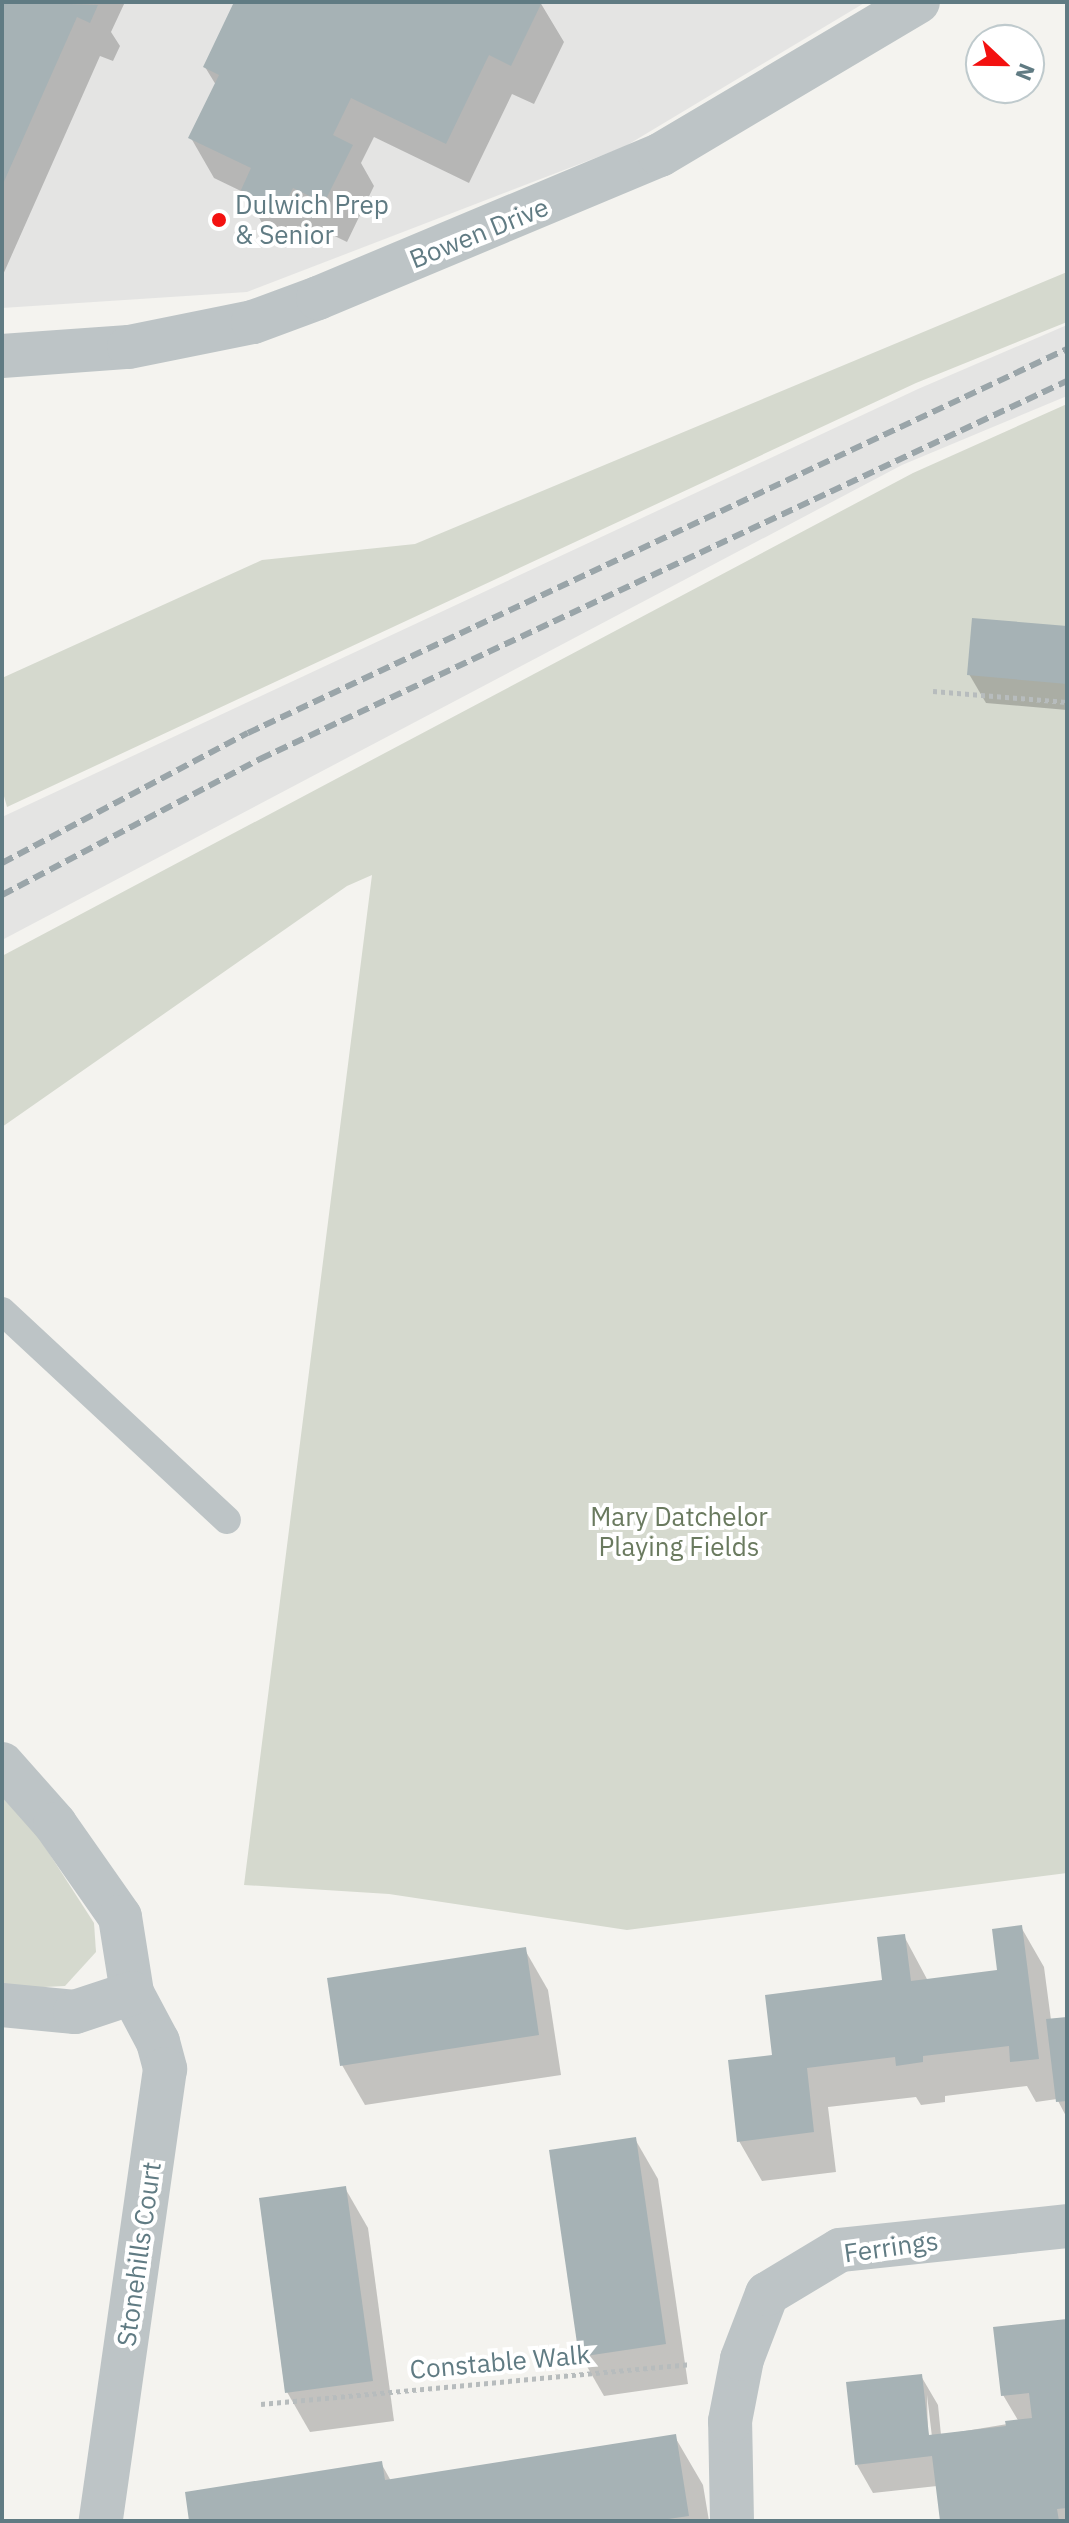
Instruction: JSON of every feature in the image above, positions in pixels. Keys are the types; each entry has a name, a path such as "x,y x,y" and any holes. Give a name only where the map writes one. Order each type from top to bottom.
{"street":[{"name":"Bowen Drive","path":"2,356 129,347 253,322 318,298 660,155 918,2"},
{"name":"Stonehills Court","path":"2,1764 55,1824 120,1917 132,1993 158,2042 165,2069 101,2521"},
{"path":"2,2005 75,2012 132,1993"},
{"name":"Ferrings","path":"732,2521 730,2421 742,2359 767,2294 840,2250 1067,2226"}],"lane":[{"path":"2,1311 227,1520"}],"path":[{"path":"933,691 1067,702"},
{"name":"Constable Walk","path":"261,2404 742,2359"}],"shaded area":[{"name":"Dulwich Prep & Senior","path":"2,2 866,2 624,147 247,292 2,308"},
{"path":"1067,325 1067,396 902,465 2,940 2,817 918,389"}],"green space":[{"path":"1067,272 1067,322 916,383 7,807 2,789 2,678 262,560 415,544"},
{"name":"Mary Datchelor Playing Fields","path":"1067,404 1067,1873 627,1930 389,1894 244,1885 372,875 347,886 2,1127 2,956 913,473"},
{"path":"2,1793 27,1819 94,1923 96,1952 65,1986 2,1989"}],"building":[{"path":"2,2 98,5 90,23 77,17 2,186"},
{"path":"234,2 542,2 511,66 489,55 446,144 351,98 333,135 353,145 324,203 293,188 282,210 241,190 251,168 188,138 219,75 203,67"},
{"path":"972,618 1067,626 1067,684 967,675"},
{"path":"1022,1925 1039,2059 1010,2062 1009,2046 923,2056 923,2062 896,2066 895,2057 807,2068 814,2132 737,2142 728,2060 772,2055 765,1995 882,1980 877,1937 905,1934 911,1981 997,1970 992,1929"},
{"path":"526,1947 539,2035 340,2066 327,1978"},
{"path":"1067,2017 1067,2101 1056,2102 1046,2019"},
{"path":"636,2137 666,2344 579,2357 549,2150"},
{"path":"346,2186 373,2381 285,2393 259,2198"},
{"path":"1067,2319 1067,2508 1057,2509 1059,2521 940,2521 932,2456 855,2465 846,2382 922,2374 929,2435 1006,2426 1005,2421 1032,2418 1029,2393 1001,2396 993,2327"},
{"path":"676,2434 689,2516 654,2521 189,2521 185,2492 382,2461 385,2480"}],"railway":[{"path":"2,863 248,733 1067,349"},
{"path":"2,895 260,759 1067,381"}],"place":[{"name":"Dulwich Prep & Senior","path":"219,220"}]}
